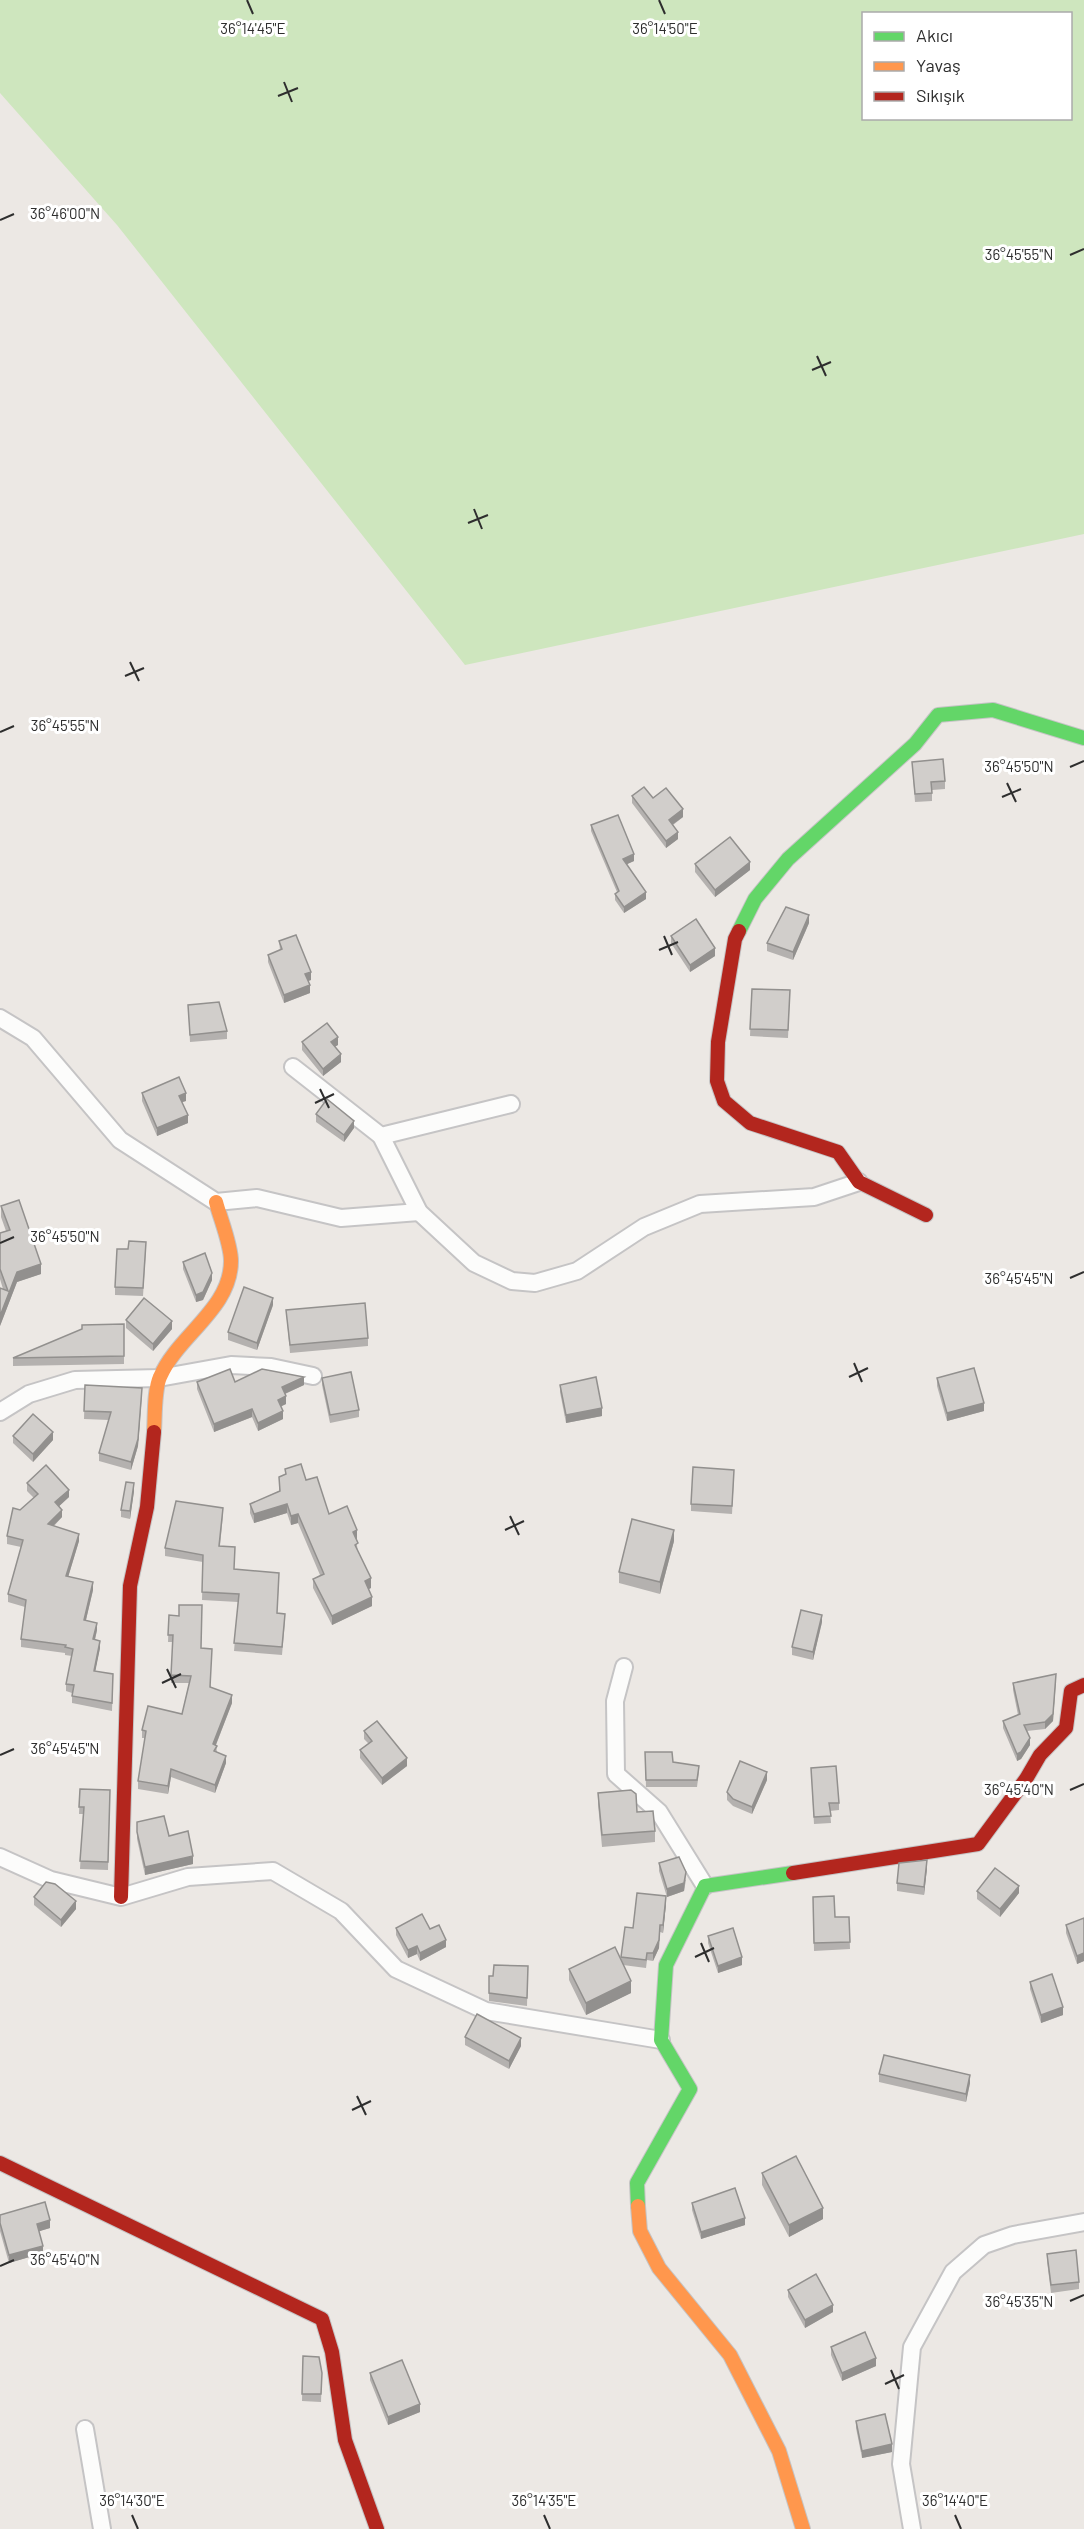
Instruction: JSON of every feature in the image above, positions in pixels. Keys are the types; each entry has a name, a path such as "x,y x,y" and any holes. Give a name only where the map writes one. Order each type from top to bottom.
{"street":[{"path":"926,1215 859,1182 838,1152 750,1123 724,1101 717,1080 718,1042 735,939 755,899 788,859 915,744 938,715 993,710 1084,738"},
{"path":"0,1018 33,1038 120,1140 216,1202 257,1198 341,1218 419,1212"},
{"path":"293,1067 381,1136 419,1212 474,1263 512,1281 535,1283 578,1271 644,1227 700,1204 814,1197 859,1182"},
{"path":"381,1136 512,1104"},
{"path":"121,1897 130,1586 147,1507 159,1378 189,1333 213,1310 225,1290 231,1260 216,1202"},
{"path":"0,1412 29,1394 75,1380 159,1378 231,1365 270,1367 313,1376"},
{"path":"624,1667 615,1701 616,1774 659,1812 705,1886"},
{"path":"705,1886 978,1845 1026,1779 1040,1755 1066,1728 1071,1691 1084,1685"},
{"path":"0,1857 51,1880 121,1897 188,1877 273,1871 341,1911 396,1969 486,2011 661,2040"},
{"path":"705,1886 666,1965 661,2040 690,2089 637,2183 640,2231 659,2268 730,2355 779,2451 803,2529"},
{"path":"0,2163 321,2319 332,2352 345,2440 377,2529"},
{"path":"912,2529 901,2464 912,2347 953,2272 984,2245 1013,2235 1084,2222"},
{"path":"85,2429 102,2529"}],"green space":[{"path":"0,0 1084,0 1084,534 465,665 117,225 0,93"}],"building":[{"path":"943,759 945,781 931,782 932,793 915,794 912,762"},
{"path":"644,787 653,798 666,788 683,809 669,820 678,832 666,841 632,796"},
{"path":"618,815 634,854 623,859 646,892 624,907 615,894 619,891 591,825"},
{"path":"730,837 750,862 715,890 695,864"},
{"path":"786,907 809,915 793,952 767,943"},
{"path":"696,919 715,948 690,965 671,936"},
{"path":"296,935 311,972 305,974 310,985 284,995 268,955 282,949 279,941"},
{"path":"752,989 790,990 788,1030 750,1029"},
{"path":"219,1002 227,1031 190,1035 188,1005"},
{"path":"327,1023 338,1037 331,1042 341,1054 323,1069 302,1042"},
{"path":"179,1077 186,1093 179,1096 188,1115 157,1128 142,1093"},
{"path":"327,1099 354,1121 344,1135 316,1114"},
{"path":"19,1200 41,1264 17,1272 0,1316 0,1288 8,1291 0,1269 0,1233 10,1230 1,1206"},
{"path":"129,1241 146,1242 143,1288 115,1287 117,1249 128,1249"},
{"path":"205,1253 212,1273 203,1292 196,1295 183,1262"},
{"path":"244,1287 273,1298 257,1343 228,1332"},
{"path":"144,1298 172,1321 153,1344 126,1320"},
{"path":"365,1303 368,1338 290,1345 286,1310"},
{"path":"124,1324 124,1356 13,1358 82,1329 82,1325"},
{"path":"974,1368 984,1403 947,1413 937,1378"},
{"path":"230,1369 235,1382 262,1369 304,1377 282,1387 286,1396 278,1400 283,1411 258,1423 252,1409 214,1424 197,1382"},
{"path":"351,1372 359,1410 330,1415 322,1378"},
{"path":"596,1377 602,1408 566,1415 560,1385"},
{"path":"85,1385 142,1388 138,1439 131,1462 99,1453 111,1412 84,1411"},
{"path":"33,1414 53,1432 33,1454 13,1436"},
{"path":"301,1464 306,1480 317,1477 329,1514 347,1506 357,1530 353,1532 358,1543 355,1545 371,1578 365,1581 372,1597 332,1616 313,1579 324,1574 298,1514 291,1516 287,1504 254,1514 250,1504 280,1491 279,1477 286,1474 285,1469"},
{"path":"46,1465 69,1490 55,1502 62,1510 48,1524 79,1534 66,1576 93,1582 84,1620 97,1623 93,1639 100,1641 94,1671 113,1674 112,1703 72,1696 74,1685 66,1684 73,1649 65,1647 66,1645 21,1639 26,1600 8,1594 23,1540 7,1536 13,1508 20,1510 38,1494 27,1483"},
{"path":"693,1467 734,1470 732,1506 691,1504"},
{"path":"126,1482 134,1483 130,1511 121,1510"},
{"path":"176,1501 223,1508 219,1546 235,1547 234,1569 279,1573 277,1613 285,1614 282,1647 234,1643 239,1594 202,1592 203,1555 165,1548"},
{"path":"632,1519 674,1530 660,1582 619,1572"},
{"path":"179,1605 202,1605 201,1648 212,1649 210,1687 232,1695 213,1744 217,1746 214,1751 226,1756 215,1785 171,1769 168,1786 138,1781 146,1731 142,1730 148,1706 182,1714 191,1676 171,1675 173,1635 168,1635 169,1615 179,1616"},
{"path":"801,1610 822,1615 813,1652 792,1647"},
{"path":"1056,1674 1053,1714 1045,1722 1024,1725 1030,1738 1021,1752 1017,1754 1003,1721 1020,1714 1013,1683"},
{"path":"377,1721 407,1758 382,1778 360,1750 372,1741 364,1731"},
{"path":"645,1752 672,1752 673,1762 699,1766 697,1780 646,1780"},
{"path":"740,1761 767,1772 752,1807 733,1799 727,1792"},
{"path":"836,1766 839,1803 829,1803 831,1816 814,1817 811,1768"},
{"path":"80,1789 110,1790 108,1862 80,1861 84,1807 79,1807"},
{"path":"631,1790 636,1794 637,1812 653,1811 655,1831 602,1835 598,1793"},
{"path":"164,1816 169,1836 188,1831 193,1856 145,1867 137,1822"},
{"path":"679,1857 686,1872 684,1883 667,1889 659,1863"},
{"path":"927,1860 924,1887 897,1883 899,1863"},
{"path":"995,1868 1019,1886 1000,1909 977,1891"},
{"path":"46,1882 55,1884 76,1901 61,1920 34,1897"},
{"path":"637,1893 666,1896 659,1940 653,1953 647,1953 646,1960 621,1957 625,1927 633,1928"},
{"path":"834,1896 835,1917 849,1917 850,1942 814,1943 813,1897"},
{"path":"422,1914 430,1929 439,1925 446,1940 420,1953 417,1946 408,1950 396,1928"},
{"path":"1084,1918 1084,1953 1077,1956 1066,1925"},
{"path":"733,1928 742,1957 718,1966 708,1936"},
{"path":"615,1947 631,1981 586,2003 569,1969"},
{"path":"494,1965 528,1966 527,1998 489,1993 489,1976 493,1976"},
{"path":"1052,1974 1063,2007 1041,2015 1030,1982"},
{"path":"477,2014 521,2038 509,2061 465,2037"},
{"path":"884,2055 970,2075 966,2094 879,2074"},
{"path":"796,2156 823,2208 789,2225 762,2173"},
{"path":"735,2188 745,2218 701,2232 692,2203"},
{"path":"45,2202 50,2220 37,2224 43,2246 9,2255 0,2215"},
{"path":"1076,2250 1079,2282 1051,2285 1047,2254"},
{"path":"816,2274 833,2305 805,2320 788,2290"},
{"path":"865,2332 876,2358 842,2373 831,2347"},
{"path":"303,2356 319,2357 322,2373 321,2394 302,2394"},
{"path":"402,2360 420,2404 388,2417 370,2373"},
{"path":"885,2414 892,2444 862,2451 856,2421"}],"traffic: fast":[{"path":"739,931 755,899 788,859 915,744 938,715 993,710 1084,738"},
{"path":"638,2206 637,2183 690,2089 661,2040 666,1965 705,1886 793,1873"}],"traffic: slow":[{"path":"154,1432 156,1396 160,1377 168,1362 213,1308 229,1278 231,1254 216,1202"},
{"path":"638,2206 640,2231 659,2268 730,2355 779,2451 803,2529"}],"traffic: jam":[{"path":"739,931 735,939 718,1042 717,1081 724,1101 750,1123 838,1152 859,1182 926,1215"},
{"path":"121,1897 130,1586 147,1507 154,1432"},
{"path":"793,1873 978,1844 1026,1779 1040,1755 1066,1728 1071,1691 1084,1685"},
{"path":"0,2163 322,2319 332,2352 345,2440 377,2529"}]}
